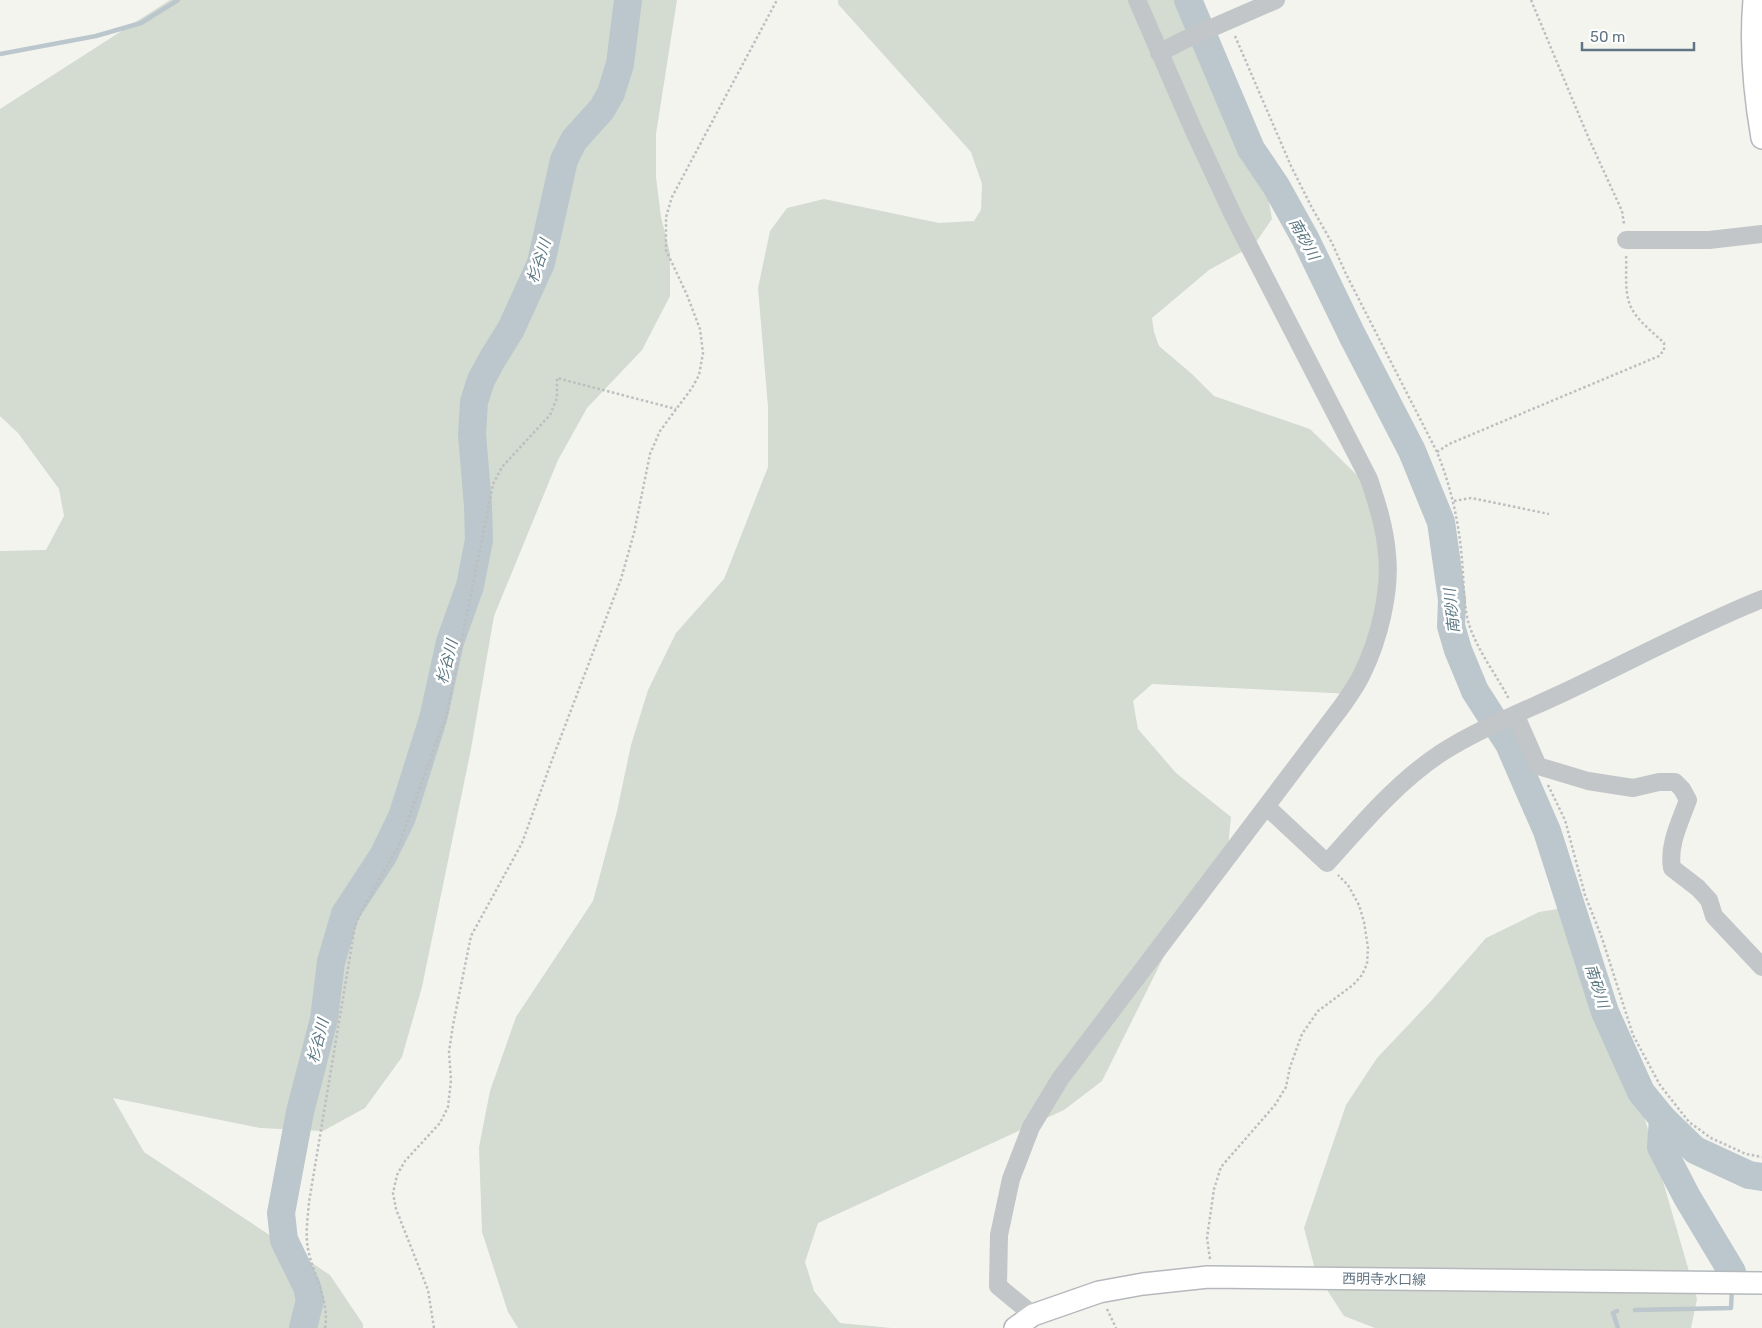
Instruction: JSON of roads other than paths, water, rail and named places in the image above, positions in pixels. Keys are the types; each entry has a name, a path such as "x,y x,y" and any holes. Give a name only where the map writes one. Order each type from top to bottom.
{"main road":[{"path":"1754,0 1751,29 1762,138"},
{"name":"西明寺水口線","path":"1015,1328 1033,1315 1099,1292 1143,1284 1208,1277 1762,1283"}],"street":[{"path":"1033,1315 998,1286 998,1235 1010,1179 1031,1127 1060,1079 1342,706 1362,674 1378,634 1387,591 1388,554 1380,514 1369,479 1234,217 1159,53 1137,0"},
{"path":"1159,53 1223,22 1276,0"},
{"path":"1626,240 1709,240 1762,234"},
{"path":"1267,807 1327,863 1393,791 1441,753 1728,612 1762,599"},
{"path":"1513,717 1538,766 1588,781 1633,788 1660,782 1675,782 1682,789 1688,800 1673,843 1670,856 1672,868 1698,888 1708,900 1714,916 1762,967"}],"waterway":[{"path":"0,54 96,36 141,23 178,0"},
{"name":"杉谷川","path":"303,1328 310,1300 307,1287 284,1240 281,1213 300,1112 324,1019 331,962 345,914 383,856 402,817 433,719 450,642 470,586 479,540 472,434 474,402 481,380 511,329 541,263 564,160 574,140 602,109 611,93 620,64 628,0"},
{"name":"南砂川","path":"1188,0 1251,149 1276,186 1305,238 1352,335 1412,451 1441,522 1452,600 1451,626 1458,650 1475,691 1509,744 1547,831 1605,1012 1641,1092 1663,1119 1695,1150 1749,1175 1762,1177"},
{"path":"1663,1119 1661,1147 1687,1197 1732,1272"},
{"path":"1635,1310 1731,1308 1732,1288"},
{"path":"1617,1311 1613,1313 1618,1328"}]}
